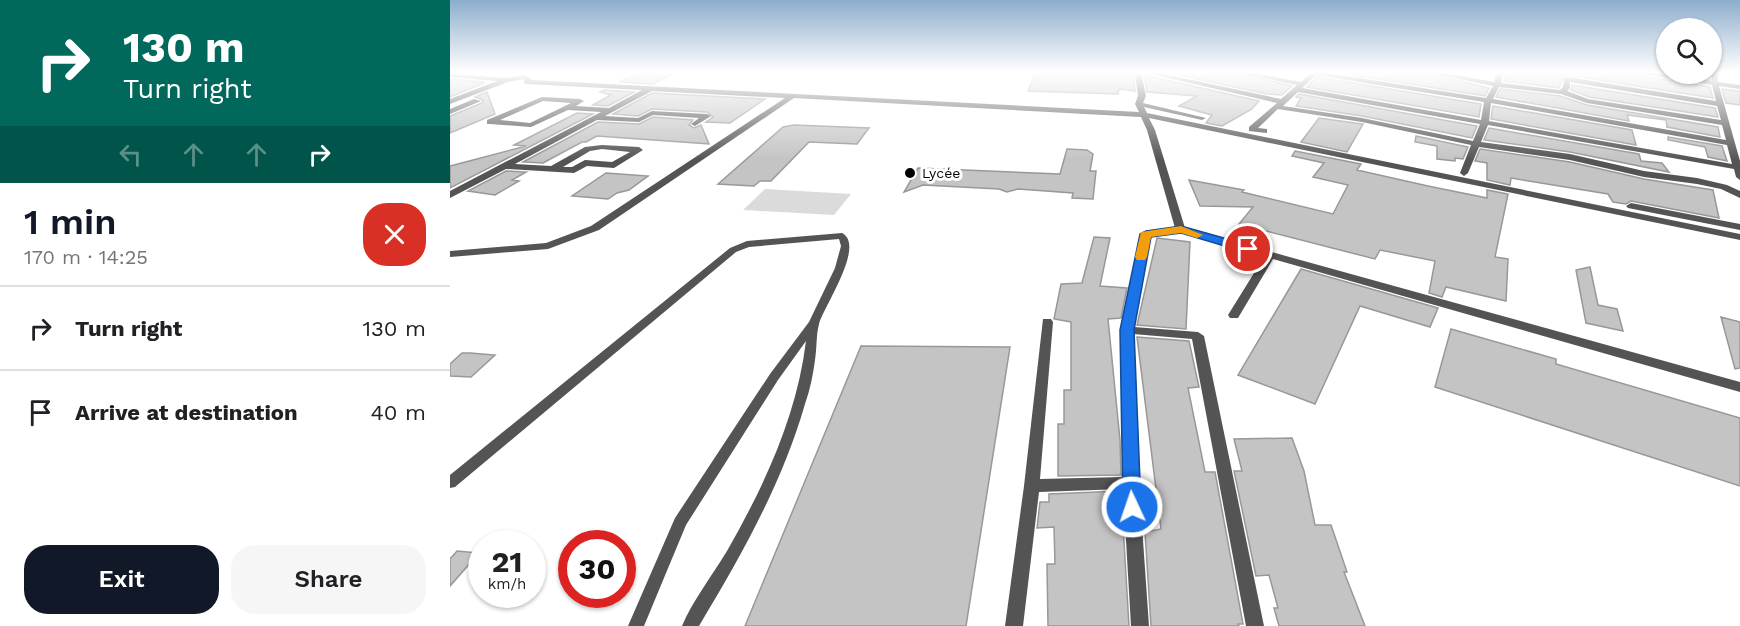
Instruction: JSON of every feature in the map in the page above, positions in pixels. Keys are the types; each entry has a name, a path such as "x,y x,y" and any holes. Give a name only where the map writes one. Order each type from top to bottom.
{"street":[{"path":"450,112 473,101"},
{"path":"537,101 490,122 531,125 580,101"},
{"path":"451,194 627,101"},
{"path":"450,254 548,246 577,237 595,228 785,101"},
{"path":"874,101 1144,115 1740,237"},
{"path":"1268,101 1478,144 1570,157 1644,174 1697,181 1740,195"},
{"path":"1252,129 1283,101"},
{"path":"1375,101 1739,168"},
{"path":"1464,173 1478,144 1485,122 1488,101"},
{"path":"1489,101 1734,147"},
{"path":"1588,101 1725,123"},
{"path":"1703,101 1720,104 1734,147 1740,177"},
{"path":"1139,104 1181,230"},
{"path":"1139,104 1464,173 1740,227"},
{"path":"567,108 610,110"},
{"path":"596,118 639,120 652,112 707,116 695,124"},
{"path":"506,166 552,169 574,170 585,163 615,165 639,150 602,147 588,149 552,169"},
{"path":"1140,626 1131,483 1127,330 1146,234 1181,230 1740,387"},
{"path":"1234,315 1270,255"},
{"path":"1014,626 1032,486 1047,322"},
{"path":"1127,330 1198,336 1255,626"},
{"path":"1032,486 1131,483"}],"lane":[{"path":"450,483 733,250 747,244 842,236 846,246 840,268 814,323 774,377 680,522 636,626"},
{"path":"690,626 736,552 768,484 796,416 809,374 814,323"}],"shaded area":[{"path":"765,189 851,194 834,215 743,210"}],"building":[{"path":"490,101 495,114 450,133 450,116"},
{"path":"600,101 617,101 608,106 593,105"},
{"path":"637,101 762,101 730,123 706,122 713,117 707,112 652,109 638,116 613,114"},
{"path":"1188,101 1259,101 1252,109 1222,126 1206,123 1212,115 1179,106"},
{"path":"1299,101 1339,101 1477,126 1472,138 1362,116 1296,106"},
{"path":"1388,101 1464,101 1481,104 1479,117"},
{"path":"1519,101 1576,101 1718,127 1720,137 1667,127 1666,120 1627,115 1629,121"},
{"path":"1616,101 1673,101 1715,108 1718,117"},
{"path":"1725,101 1740,101 1740,105"},
{"path":"1493,106 1632,130 1636,145 1491,119"},
{"path":"577,113 593,114 450,188 450,166 526,146 514,145"},
{"path":"653,117 693,120 689,125 694,128 701,125 709,144 597,136 543,163 523,162 598,122 639,124"},
{"path":"1319,118 1363,124 1347,152 1301,142"},
{"path":"794,125 869,128 857,144 809,142 771,181 760,181 754,186 718,184 783,127"},
{"path":"1489,128 1639,154 1641,161 1662,163 1669,172 1570,152 1484,140"},
{"path":"1416,136 1468,147 1463,159 1455,158 1455,161 1437,159 1437,146 1415,142"},
{"path":"1668,137 1722,146 1727,161 1708,157 1705,147 1668,140"},
{"path":"1067,149 1087,150 1093,154 1090,171 1096,171 1093,199 1072,198 1073,193 1018,189 1007,192 999,189 923,185 904,192 918,168 1060,174"},
{"path":"1480,149 1570,162 1644,179 1713,190 1719,218 1631,201 1626,204 1613,202 1608,194 1511,178 1510,185 1487,180 1487,163 1475,161"},
{"path":"1295,151 1361,164 1357,170 1487,198 1487,190 1508,194 1495,257 1508,259 1506,301 1446,287 1442,297 1429,293 1435,261 1380,250 1375,259 1239,224 1253,207 1200,206 1189,180 1244,190 1242,192 1333,214 1348,185 1313,177 1324,163 1292,156"},
{"path":"506,171 526,172 512,180 519,181 495,195 468,191"},
{"path":"606,173 648,176 629,190 617,193 608,199 572,196"},
{"path":"1094,237 1110,238 1100,286 1127,288 1121,318 1108,319 1120,440 1121,475 1058,476 1058,424 1064,424 1064,390 1071,390 1071,322 1054,319 1061,284 1082,283"},
{"path":"1157,238 1190,242 1186,329 1137,325"},
{"path":"1590,267 1598,305 1617,309 1623,331 1586,323 1576,270"},
{"path":"1301,269 1438,308 1430,327 1360,306 1315,404 1238,375"},
{"path":"1721,317 1740,322 1740,368 1735,369"},
{"path":"1451,329 1556,359 1556,364 1740,418 1740,486 1435,387"},
{"path":"1137,337 1189,341 1199,387 1188,388 1205,472 1215,472 1243,624 1238,624 1239,626 1151,626 1145,532 1161,529"},
{"path":"861,346 1010,347 966,626 745,626"},
{"path":"462,353 495,355 471,377 450,376 450,364"},
{"path":"1292,438 1304,471 1315,525 1331,525 1347,572 1344,572 1365,626 1279,626 1274,608 1278,608 1269,575 1256,576 1234,471 1242,471 1234,439"},
{"path":"1121,491 1129,626 1048,626 1047,564 1055,564 1054,527 1037,528 1040,502 1049,502 1049,494"},
{"path":"457,551 468,552 468,566 450,586 450,559"}],"slow traffic":[{"path":"1141,257 1146,234 1181,230 1197,235"}],"place":[{"name":"Lycée","path":"910,173"}],"route":[{"path":"1132,507 1127,330 1146,234 1181,230 1248,249"}]}
